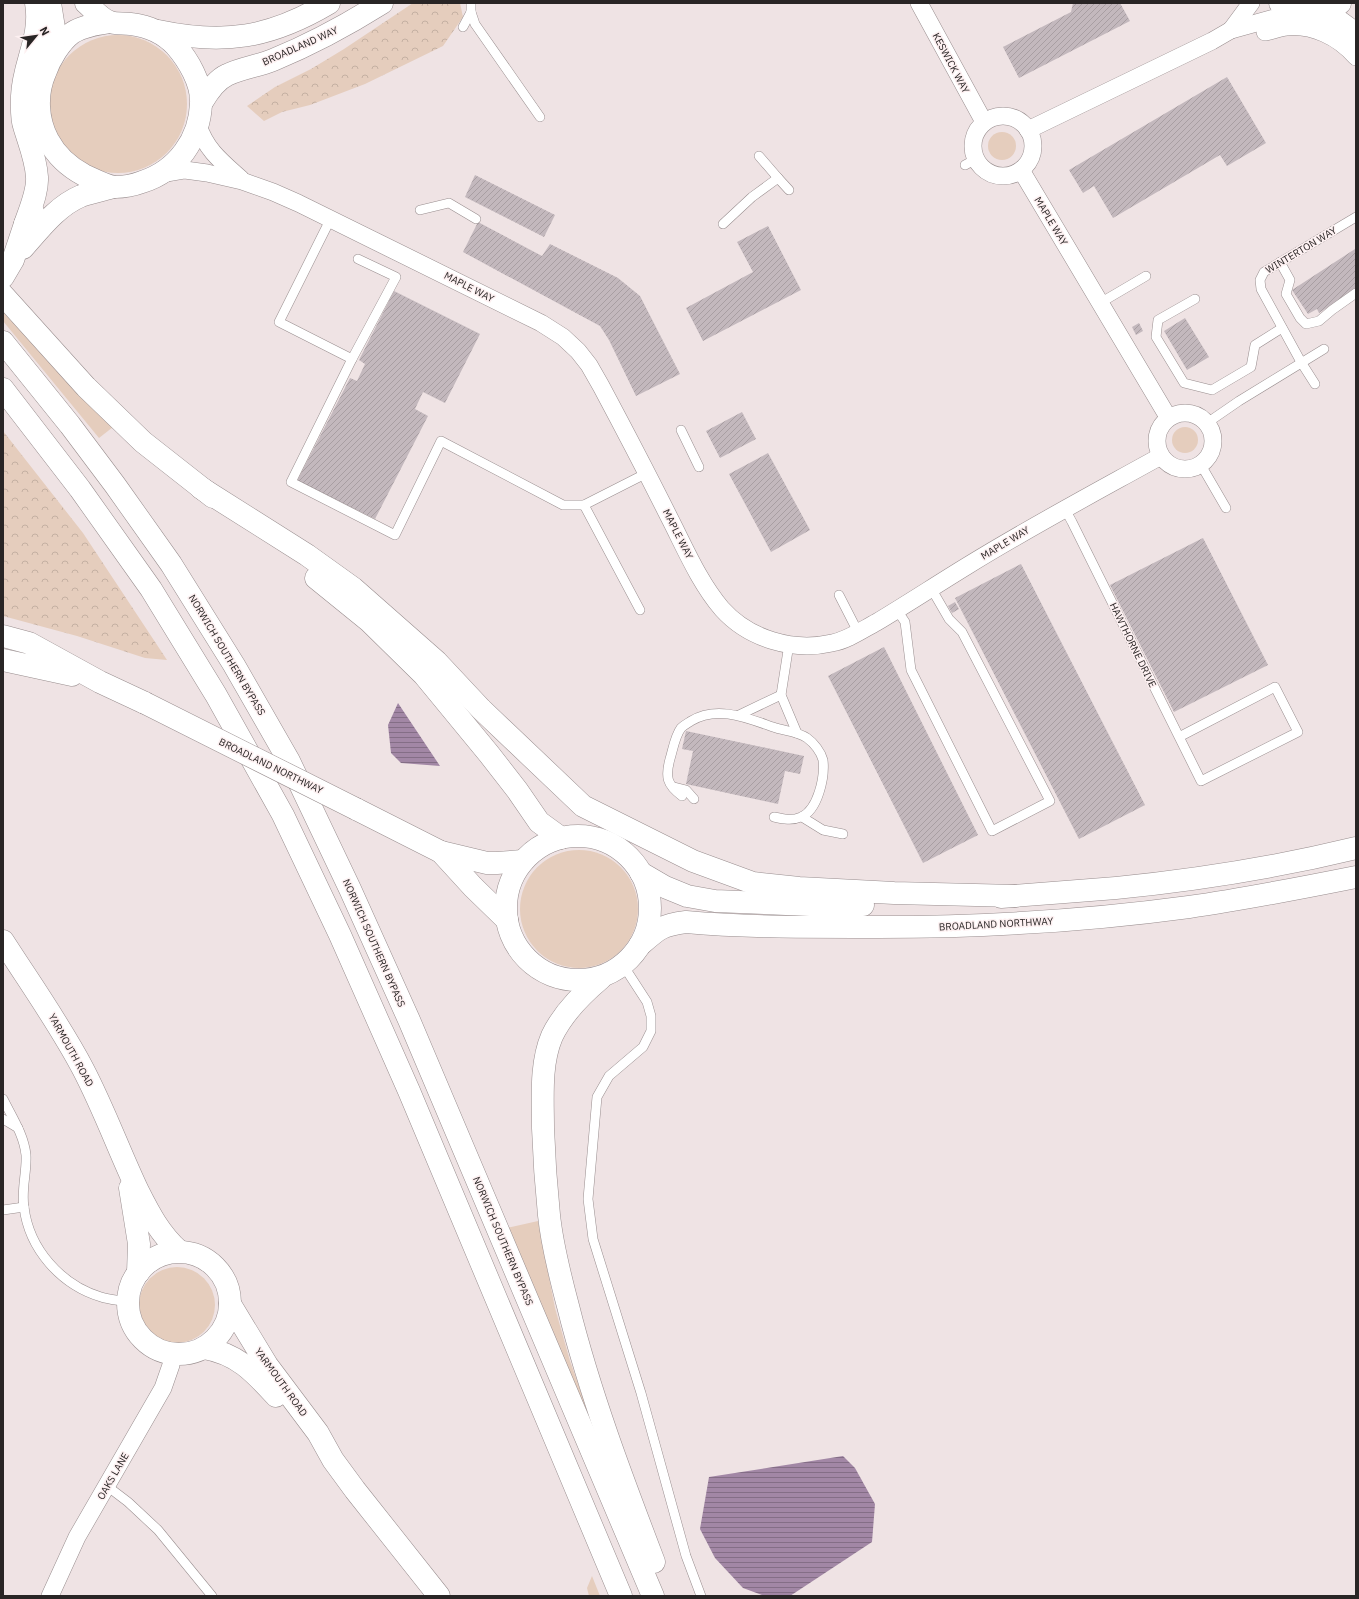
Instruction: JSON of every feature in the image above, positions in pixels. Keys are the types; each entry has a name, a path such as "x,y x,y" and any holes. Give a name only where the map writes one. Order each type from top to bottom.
{"highway":[{"path":"8,269 25,224 35,192 37,178 31,147 23,125 22,95 26,70 37,29 36,3"},
{"path":"50,3 54,28 50,60 44,75 39,102 39,116 44,132 53,148 62,159 76,170 92,179 114,187"},
{"path":"86,3 110,22"},
{"path":"50,60 72,33 90,25 110,22 132,24 157,30 213,39 241,37 258,34 286,24 328,3"},
{"name":"BROADLAND WAY","path":"202,102 211,88 225,76 293,52 324,37 382,3"},
{"path":"1288,8 1308,14 1330,8 1337,20 1356,34"},
{"path":"8,269 46,222 58,211 81,196 114,187 137,184 162,174 177,161 190,145 198,126 202,102 197,80 188,61 175,44 157,30"},
{"path":"25,224 49,185 54,157 53,148"},
{"path":"3,295 92,392 143,442 369,621 424,675 517,790 538,822 561,838"},
{"name":"NORWICH SOUTHERN BYPASS","path":"3,342 70,425 162,551 199,607 289,761 350,889 409,1020 653,1596"},
{"path":"3,389 80,488 151,589 216,695 283,815 340,935 409,1091 621,1596"},
{"path":"201,488 307,555 353,588 437,662 480,709 583,806 693,861 753,883 799,888 894,893 1016,896"},
{"name":"BROADLAND NORTHWAY","path":"3,636 29,642 100,682 145,703 441,852 496,864 523,861"},
{"name":"BROADLAND NORTHWAY","path":"7,662 100,682"},
{"path":"600,979 573,980 555,976 538,967 523,955 513,938 507,920 506,904 514,874 523,861 534,851 547,843 561,838 584,836 606,842 620,850 632,860 641,873 649,896 649,921 640,945 623,965 600,979 582,994 568,1011 553,1035 547,1052 544,1073 544,1154 549,1216 560,1277 579,1349 607,1434 667,1596"},
{"path":"641,873 666,887 687,896 715,901 810,905 915,905 1118,887 1215,875 1318,857 1356,848"},
{"name":"BROADLAND NORTHWAY","path":"441,852 472,887 507,920"},
{"name":"BROADLAND NORTHWAY","path":"640,945 658,929 670,924 686,922 798,927 909,928 969,926 1072,919 1190,907 1299,889 1356,877"},
{"name":"YARMOUTH ROAD","path":"3,941 49,1011 83,1070 106,1116 126,1167 148,1211 167,1240 179,1251"},
{"name":"YARMOUTH ROAD","path":"126,1167 139,1244 138,1273"},
{"path":"179,1251 192,1252 207,1259 220,1270 227,1282 230,1304 224,1325 216,1338 204,1348 189,1354 172,1355 154,1348 139,1336 130,1320 128,1302 133,1282 138,1273 159,1256 179,1251"},
{"name":"YARMOUTH ROAD","path":"230,1304 268,1365 318,1433 333,1460 354,1490 439,1596"},
{"name":"YARMOUTH ROAD","path":"204,1348 220,1351 230,1356 257,1376 284,1404 310,1438 333,1460"}],"street":[{"name":"KESWICK WAY","path":"919,3 984,122"},
{"path":"1231,30 1251,3"},
{"path":"1028,130 1212,41 1231,30 1288,8"},
{"path":"1212,41 1235,40 1286,27 1309,27 1333,37 1350,49 1356,57"},
{"path":"992,117 1011,117 1019,120 1028,130 1033,144 1032,154 1021,170 1001,176 991,173 971,162 974,139 978,129 984,122 992,117"},
{"name":"MAPLE WAY","path":"198,126 202,138 209,149 242,181"},
{"name":"MAPLE WAY","path":"162,174 185,170 208,173 242,181 273,192 417,261 541,323 563,337 578,351 588,365 709,590 723,609 747,630 760,637 775,642 804,646 831,644 845,639 897,610 1027,530 1161,456"},
{"name":"MAPLE WAY","path":"1021,170 1168,417"},
{"path":"1182,412 1189,412 1196,414 1208,423 1214,440 1212,450 1208,458 1201,465 1193,468 1175,468 1167,463 1161,456 1157,446 1157,436 1161,425 1168,417 1182,412"},
{"name":"OAKS LANE","path":"50,1596 78,1537 163,1388 171,1365 172,1355"}],"lane":[{"path":"463,27 471,8"},
{"path":"471,8 475,24 540,117"},
{"path":"759,156 789,190"},
{"path":"724,224 752,197 778,178"},
{"path":"420,210 449,203 476,219"},
{"name":"WINTERTON WAY","path":"1315,384 1300,362 1260,289 1260,280 1264,272 1356,217"},
{"path":"330,220 279,322 352,359"},
{"path":"358,259 396,277 352,359 291,482 395,535 442,441 563,505 584,505 647,473"},
{"path":"1280,262 1290,280 1286,294 1300,318 1306,324 1319,321 1356,293"},
{"path":"1100,303 1146,276"},
{"path":"1195,299 1158,320 1156,332 1156,337 1184,383 1212,390 1251,367 1255,345 1282,328"},
{"path":"1208,423 1239,401 1300,362 1324,349"},
{"path":"681,430 700,467"},
{"path":"1201,465 1226,508"},
{"path":"584,505 640,610"},
{"name":"HAWTHORNE DRIVE","path":"1065,509 1179,737 1201,781 1298,732 1275,687 1179,737"},
{"path":"897,610 905,622 911,670 992,831 1050,801 962,632 949,618 931,588"},
{"path":"839,595 858,632"},
{"path":"789,644 781,695 797,733"},
{"path":"738,715 781,695"},
{"path":"682,796 670,786 668,782 668,766 676,738 682,727 698,717 718,713 738,715 773,727 797,733 807,738 817,748 823,760 820,794 810,808 802,817 790,820 774,817"},
{"path":"670,786 686,790 694,799"},
{"path":"802,817 823,830 843,834"},
{"path":"623,965 646,1002 651,1016 651,1031 643,1047 609,1076 597,1097 588,1198 593,1239 641,1393 686,1556 701,1596"},
{"path":"3,1099 19,1129 26,1155 24,1207 30,1230 45,1258 61,1276 82,1289 101,1297 128,1302"},
{"path":"3,1119 19,1129"},
{"path":"3,1210 24,1207"},
{"path":"107,1486 128,1502 158,1530 212,1596"}],"green space":[{"path":"413,3 460,3 463,17 443,46 365,84 310,105 282,112 264,121 247,106 275,87 311,69 344,49"},
{"path":"125,35 145,40 157,46 172,60 182,77 186,90 186,118 182,131 176,143 162,158 145,168 132,172 111,173 91,168 79,162 64,148 54,131 50,118 49,97 54,77 60,65 74,50 91,40 104,36"},
{"path":"1002,132 1008,133 1012,136 1015,140 1015,152 1012,156 1008,159 1002,160 996,159 992,156 989,152 988,146 989,140 992,136 996,133"},
{"path":"3,310 113,427 99,438 3,321"},
{"path":"1185,427 1194,431 1198,440 1194,449 1185,453 1176,449 1172,440 1176,431"},
{"path":"3,431 83,533 167,660 145,658 77,636 3,616"},
{"path":"579,850 590,851 602,855 621,867 633,886 637,898 637,920 633,932 621,951 602,963 590,967 579,968 568,967 556,963 537,951 525,932 521,920 520,909 521,898 525,886 537,867 556,855 568,851"},
{"path":"538,1221 555,1308 570,1361 598,1440 507,1228"},
{"path":"177,1267 192,1270 204,1278 212,1290 215,1305 212,1320 204,1332 192,1340 177,1343 162,1340 150,1332 142,1320 139,1305 142,1290 150,1278 162,1270"},
{"path":"592,1576 600,1596 589,1596 587,1588"}],"shaded area":[{"path":"398,703 440,766 401,763 391,753 388,725"},
{"path":"843,1456 855,1468 875,1504 872,1542 790,1596 765,1596 743,1588 715,1558 700,1529 709,1477"}],"building":[{"path":"1073,3 1120,3 1130,21 1019,78 1003,47 1071,12"},
{"path":"1227,77 1266,143 1227,166 1220,155 1113,218 1094,186 1083,193 1069,170"},
{"path":"475,175 555,215 544,237 465,197"},
{"path":"478,222 542,256 550,244 618,278 640,296 680,374 636,396 609,340 600,326 463,252"},
{"path":"768,226 801,290 703,341 686,308 753,272 737,242"},
{"path":"1355,249 1356,289 1319,313 1317,309 1308,314 1292,290"},
{"path":"394,291 480,334 445,403 423,392 415,409 428,416 375,519 297,481 350,378 357,381 365,364 359,360"},
{"path":"1185,318 1209,357 1187,370 1164,331"},
{"path":"1139,323 1143,331 1136,335 1132,327"},
{"path":"742,412 756,439 720,458 706,431"},
{"path":"768,453 810,530 771,552 729,474"},
{"path":"1203,538 1268,665 1174,712 1110,585"},
{"path":"1021,564 1145,805 1079,839 955,598"},
{"path":"955,602 959,609 952,613 948,606"},
{"path":"884,647 978,835 923,863 828,676"},
{"path":"686,731 804,756 800,774 785,771 778,804 686,784 693,751 682,749"}]}
